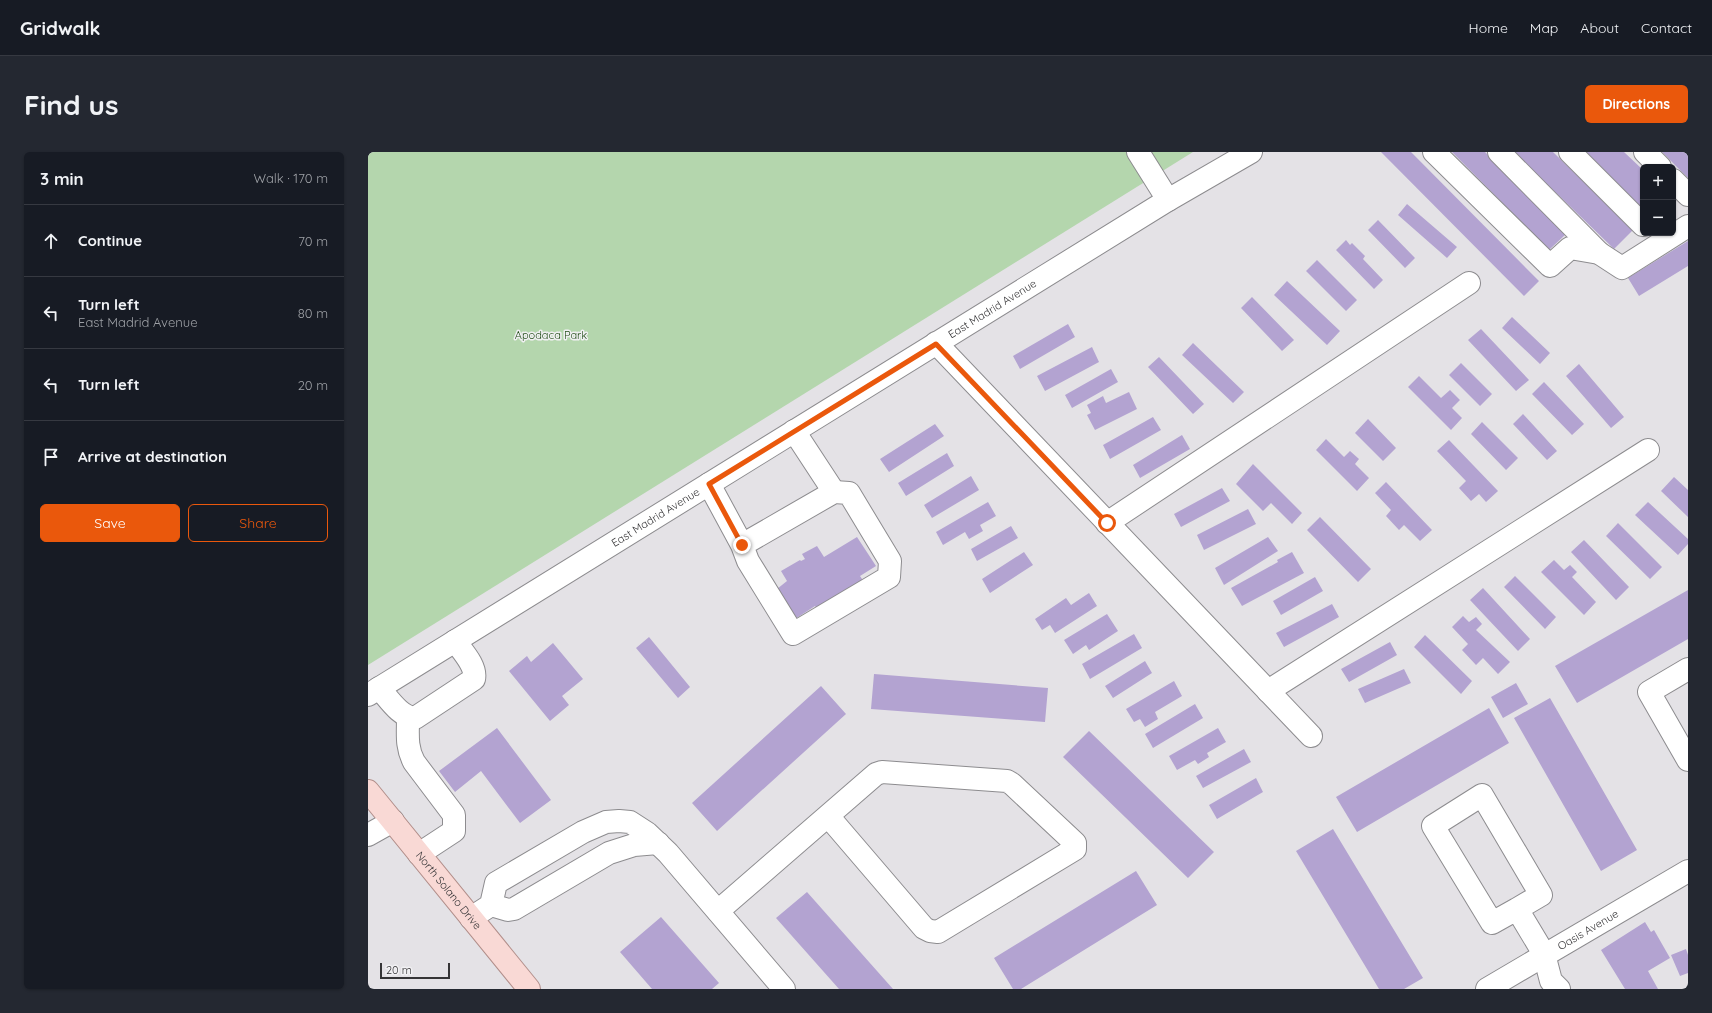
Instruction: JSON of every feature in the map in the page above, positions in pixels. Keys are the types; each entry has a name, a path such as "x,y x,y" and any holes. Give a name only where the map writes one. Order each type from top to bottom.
{"main road":[{"name":"North Solano Drive","path":"368,791 529,989"}],"street":[{"path":"1138,152 1168,200"},
{"name":"East Madrid Avenue","path":"374,691 1168,200 1251,152"},
{"path":"1434,152 1550,266 1570,248 1599,253"},
{"path":"1499,152 1599,253 1622,268 1656,238 1688,226"},
{"path":"1570,152 1640,221"},
{"path":"1645,152 1657,164"},
{"path":"1676,183 1688,195"},
{"path":"1107,523 1469,283"},
{"path":"936,344 1312,736"},
{"path":"794,431 834,492"},
{"path":"1268,691 1648,450"},
{"path":"709,484 745,553 745,577 764,609 780,613 794,634 889,577 890,561 849,493 834,492 745,553"},
{"path":"374,691 408,718 415,718 474,679 476,674 473,668 455,641"},
{"path":"1688,669 1649,692 1688,760"},
{"path":"408,718 408,746 410,755 454,815 455,824 454,831 419,854"},
{"path":"718,911 876,774 882,772 1007,781 1075,843 1074,848 938,932 930,932 924,928 828,816"},
{"path":"1482,795 1541,895 1517,909 1492,923 1433,826 1482,795"},
{"path":"368,834 393,821"},
{"path":"471,918 491,905 496,883 595,826 619,821 630,822 647,833 668,853 784,989"},
{"path":"491,905 508,910 514,909 609,853 634,845 658,843"},
{"name":"Oasis Avenue","path":"1487,989 1544,954 1688,871"},
{"path":"1517,909 1544,954 1551,981 1558,989"}],"green space":[{"name":"Apodaca Park","path":"368,152 1193,152 368,665"}],"building":[{"path":"1381,152 1411,152 1539,281 1524,296"},
{"path":"1452,152 1485,152 1566,234 1549,250"},
{"path":"1514,152 1553,152 1633,230 1614,249"},
{"path":"1586,152 1624,152 1640,167 1640,206"},
{"path":"1662,152 1688,152 1688,178 1676,166 1676,164 1674,164"},
{"path":"1407,204 1457,247 1447,258 1398,215"},
{"path":"1378,220 1415,258 1405,268 1368,230"},
{"path":"1346,240 1350,245 1352,243 1365,256 1363,259 1383,280 1374,289 1336,250"},
{"path":"1688,241 1688,266 1639,296 1628,278"},
{"path":"1317,260 1357,300 1346,311 1306,271"},
{"path":"1287,281 1340,331 1327,345 1274,295"},
{"path":"1252,297 1294,340 1282,351 1241,308"},
{"path":"1512,317 1550,353 1540,364 1502,328"},
{"path":"1068,324 1075,337 1020,369 1013,356"},
{"path":"1481,329 1529,380 1516,391 1468,340"},
{"path":"1193,343 1244,392 1233,403 1182,355"},
{"path":"1092,347 1099,362 1045,391 1037,376"},
{"path":"1159,357 1204,404 1193,414 1148,367"},
{"path":"1461,363 1492,394 1480,406 1449,375"},
{"path":"1579,364 1624,417 1611,428 1566,376"},
{"path":"1111,369 1118,382 1072,408 1065,395"},
{"path":"1419,376 1441,398 1450,390 1460,400 1452,408 1462,418 1451,430 1408,387"},
{"path":"1544,382 1584,424 1572,435 1532,394"},
{"path":"1129,392 1137,409 1095,430 1087,415 1091,413 1087,405 1103,396 1106,403"},
{"path":"1523,414 1557,451 1547,460 1513,424"},
{"path":"1153,417 1161,430 1110,459 1103,445"},
{"path":"1368,419 1396,448 1383,461 1355,433"},
{"path":"1482,422 1518,458 1506,470 1471,434"},
{"path":"935,424 944,436 889,472 880,459"},
{"path":"1182,435 1190,449 1140,478 1133,465"},
{"path":"1326,439 1344,457 1350,451 1359,459 1355,464 1369,478 1357,491 1316,450"},
{"path":"1449,440 1498,491 1486,502 1479,494 1471,501 1459,488 1466,481 1437,451"},
{"path":"947,453 954,466 906,496 898,483"},
{"path":"1253,464 1302,513 1292,524 1271,503 1263,511 1236,484"},
{"path":"971,476 979,490 932,518 924,505"},
{"path":"1674,477 1688,490 1688,517 1661,491"},
{"path":"1386,482 1432,530 1420,541 1404,525 1399,530 1386,516 1391,510 1375,493"},
{"path":"1222,488 1230,501 1181,527 1174,514"},
{"path":"988,502 996,516 980,525 983,531 969,539 965,532 943,545 936,532"},
{"path":"1648,502 1688,539 1688,544 1678,555 1635,515"},
{"path":"1248,509 1256,524 1204,550 1197,535"},
{"path":"1320,517 1371,569 1358,582 1307,530"},
{"path":"1618,523 1662,567 1650,579 1606,536"},
{"path":"1011,526 1018,538 977,561 971,549"},
{"path":"857,537 876,566 860,576 868,588 817,609 815,606 795,619 777,589 787,581 781,571 800,560 805,559 802,554 817,546 824,557"},
{"path":"1268,537 1278,551 1224,585 1215,568"},
{"path":"1584,540 1629,587 1616,600 1571,552"},
{"path":"1024,552 1033,565 990,593 982,579"},
{"path":"1292,552 1304,573 1242,606 1231,588 1278,562 1277,560"},
{"path":"1554,560 1564,570 1570,565 1577,572 1572,577 1596,602 1584,615 1541,572"},
{"path":"1515,576 1556,617 1545,629 1504,587"},
{"path":"1315,577 1323,591 1281,615 1273,601"},
{"path":"1483,588 1530,639 1518,651 1470,600"},
{"path":"1688,590 1688,639 1577,703 1555,666"},
{"path":"1089,593 1097,606 1055,633 1050,625 1042,630 1035,619 1066,598 1071,605"},
{"path":"1332,604 1339,617 1284,647 1276,633"},
{"path":"1107,614 1118,631 1089,650 1086,645 1073,654 1064,640"},
{"path":"1463,616 1469,622 1476,617 1482,624 1476,630 1510,662 1498,674 1483,658 1476,665 1462,650 1468,644 1452,627"},
{"path":"1134,634 1142,648 1090,679 1082,664"},
{"path":"1425,635 1472,681 1461,694 1414,647"},
{"path":"649,637 690,687 678,698 636,648"},
{"path":"1390,642 1397,655 1349,682 1341,669"},
{"path":"553,643 583,679 562,696 569,705 550,721 509,671 527,656 531,662"},
{"path":"1145,661 1152,673 1113,698 1105,686"},
{"path":"1404,669 1411,683 1365,703 1358,689"},
{"path":"874,674 1048,688 1045,722 871,709"},
{"path":"1174,681 1182,696 1155,712 1158,719 1145,727 1140,719 1134,722 1126,709"},
{"path":"1516,683 1528,704 1503,718 1491,697"},
{"path":"821,686 846,714 717,831 692,803"},
{"path":"1550,698 1637,850 1601,871 1514,718"},
{"path":"1195,704 1203,718 1153,748 1145,734"},
{"path":"1489,708 1509,743 1357,832 1336,797"},
{"path":"497,728 551,800 520,823 481,771 455,792 439,771"},
{"path":"1218,728 1226,742 1207,753 1209,757 1198,764 1195,760 1177,770 1169,756"},
{"path":"1089,731 1214,852 1188,878 1063,757"},
{"path":"1244,749 1251,762 1203,788 1196,776"},
{"path":"1256,778 1263,792 1217,819 1209,805"},
{"path":"1333,829 1423,978 1404,989 1379,989 1296,851"},
{"path":"1136,871 1157,905 1021,989 1013,989 994,958"},
{"path":"807,892 893,989 839,989 776,918"},
{"path":"661,917 719,983 712,989 652,989 620,952"},
{"path":"1645,922 1651,932 1654,930 1670,958 1648,971 1658,989 1625,989 1601,950"},
{"path":"1686,949 1688,955 1688,973 1680,976 1671,955"}],"route":[{"path":"742,545 709,484 936,344 1107,523"}]}
